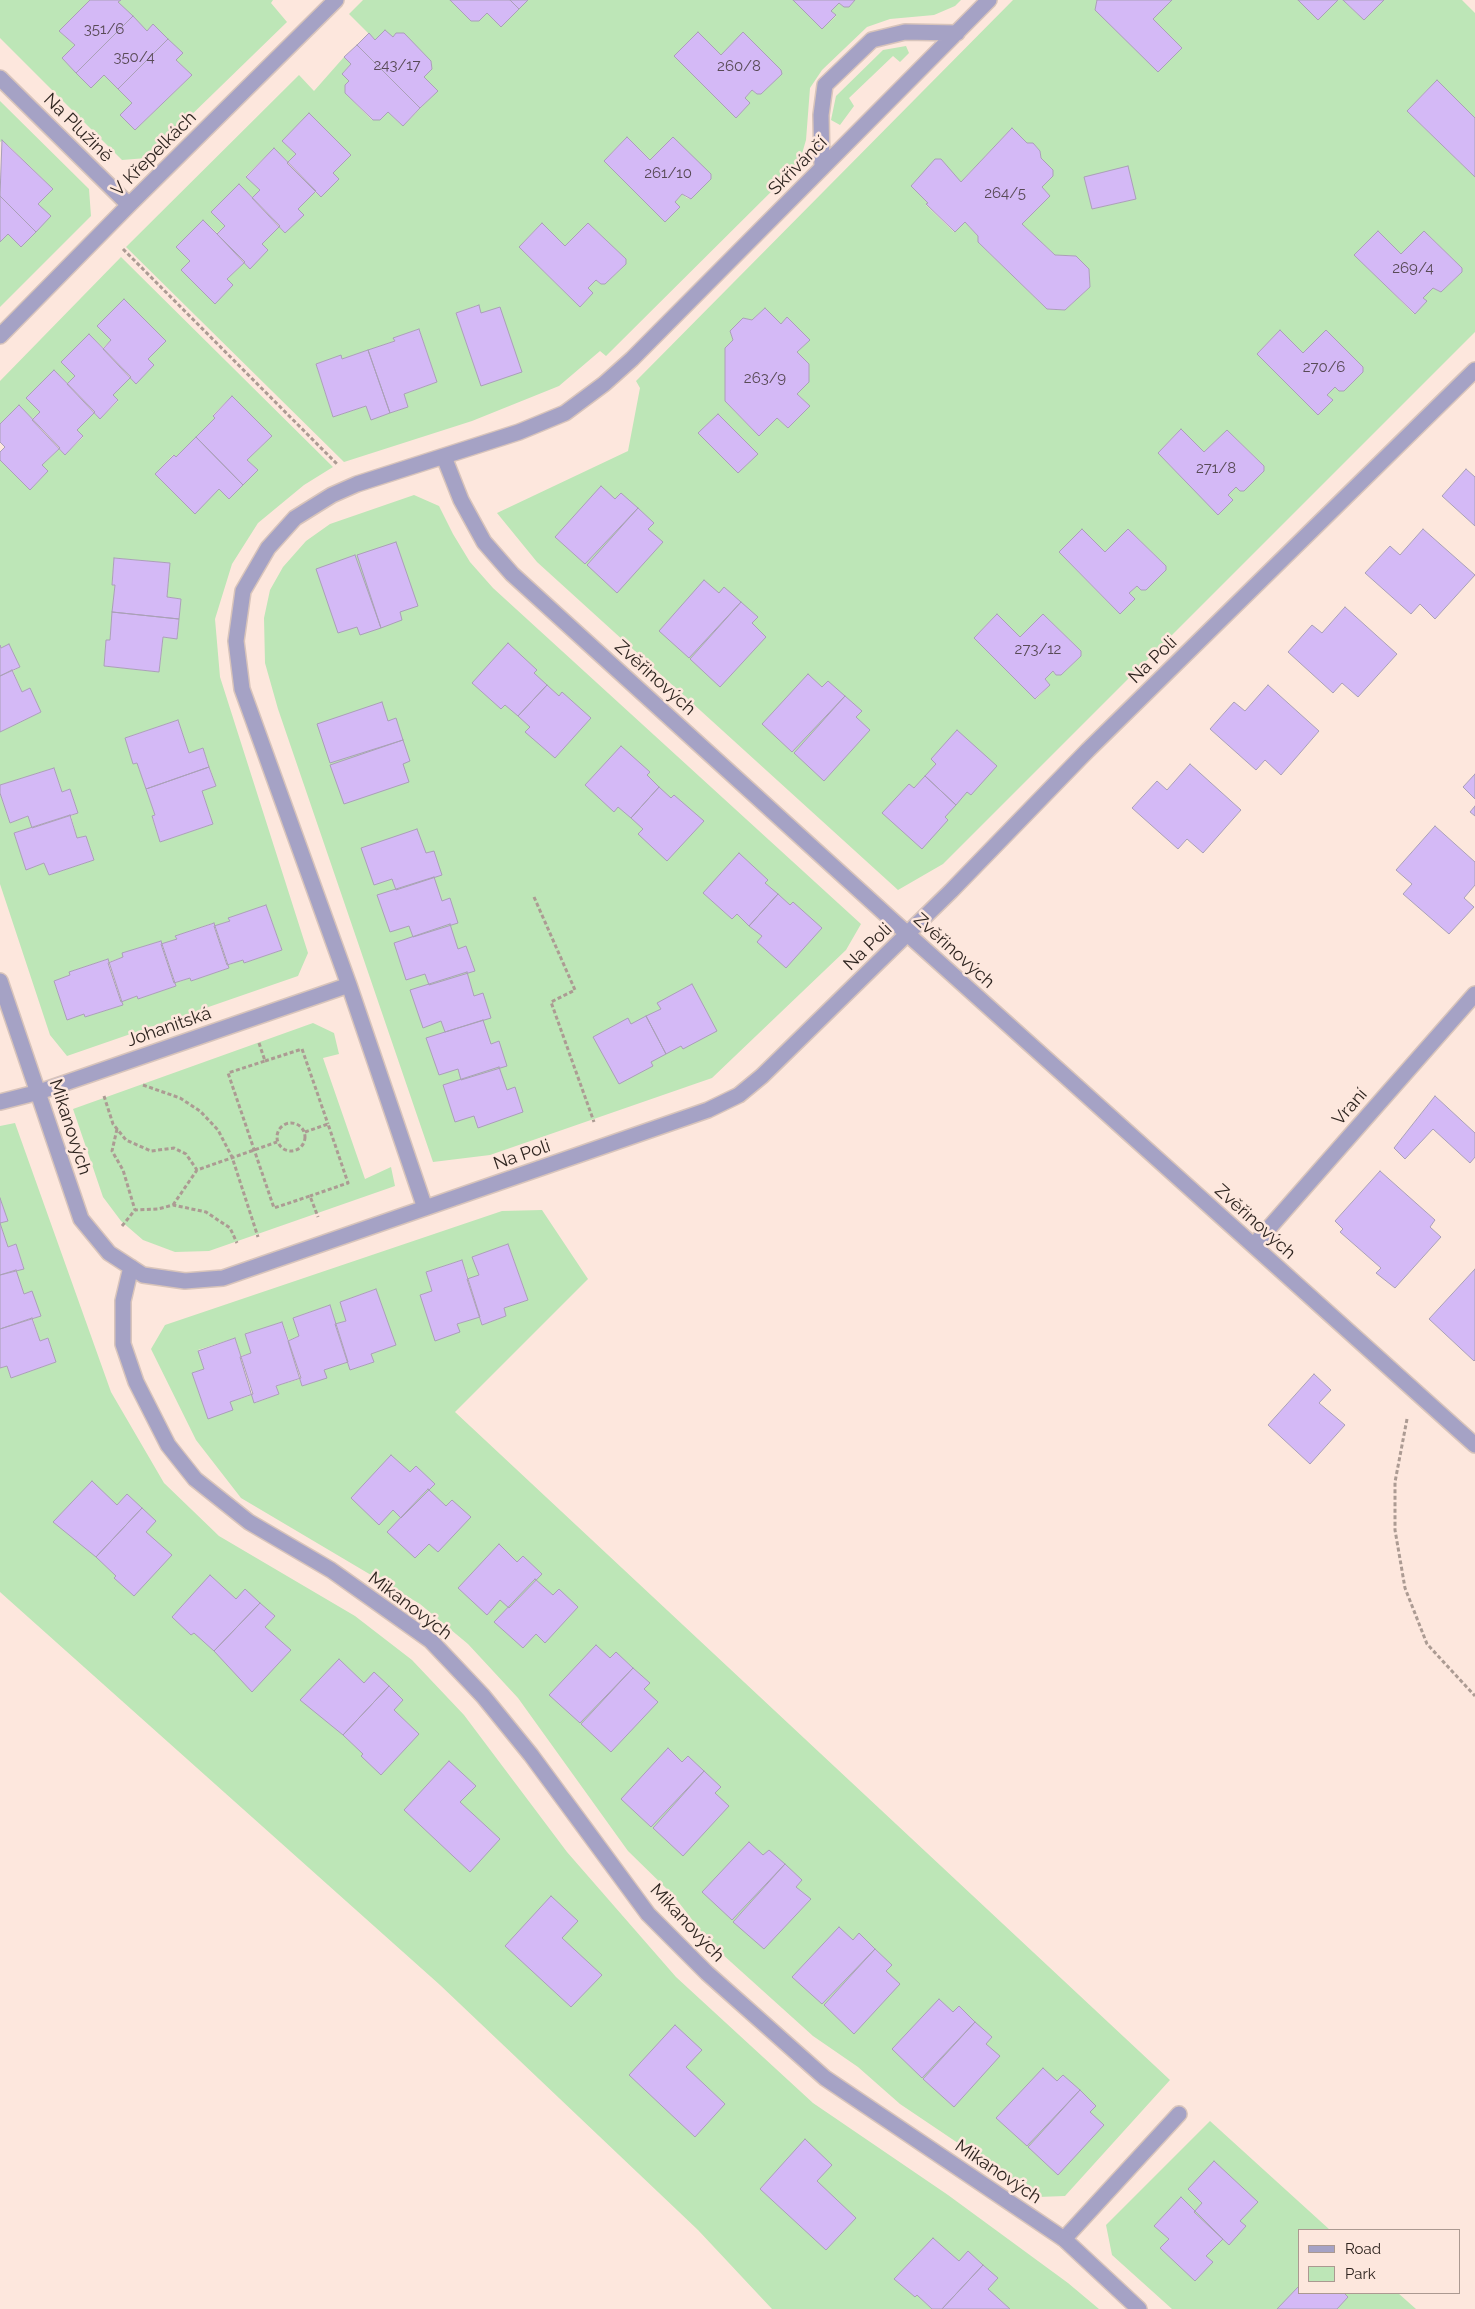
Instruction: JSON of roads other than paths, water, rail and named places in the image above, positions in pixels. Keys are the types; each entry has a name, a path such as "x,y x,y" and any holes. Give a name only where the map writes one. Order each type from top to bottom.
{"street":[{"name":"V Křepelkách","path":"0,336 336,0"},
{"name":"Skřivánčí","path":"425,1208 349,985 242,689 236,642 243,591 268,548 296,518 332,495 357,484 519,432 565,413 632,359 989,0"},
{"path":"822,168 821,115 825,85 872,40 905,32 957,33"},
{"name":"Na Plužině","path":"0,78 129,205"},
{"name":"Na Poli","path":"131,1267 143,1275 185,1282 223,1278 708,1110 739,1095 762,1076 908,934 1088,750 1475,370"},
{"name":"Zvěřinových","path":"444,457 461,500 484,542 512,574 908,934 1475,1444"},
{"name":"Mikanových","path":"0,981 81,1219 109,1252 131,1267 123,1301 123,1344 136,1382 168,1445 195,1478 249,1522 331,1570 431,1641 483,1696 531,1755 648,1914 707,1973 825,2078 1064,2239 1139,2309"},
{"name":"Johanitská","path":"0,1102 39,1092 349,985"},
{"name":"Vraní","path":"1254,1246 1475,994"},
{"path":"1064,2239 1179,2114"}]}
